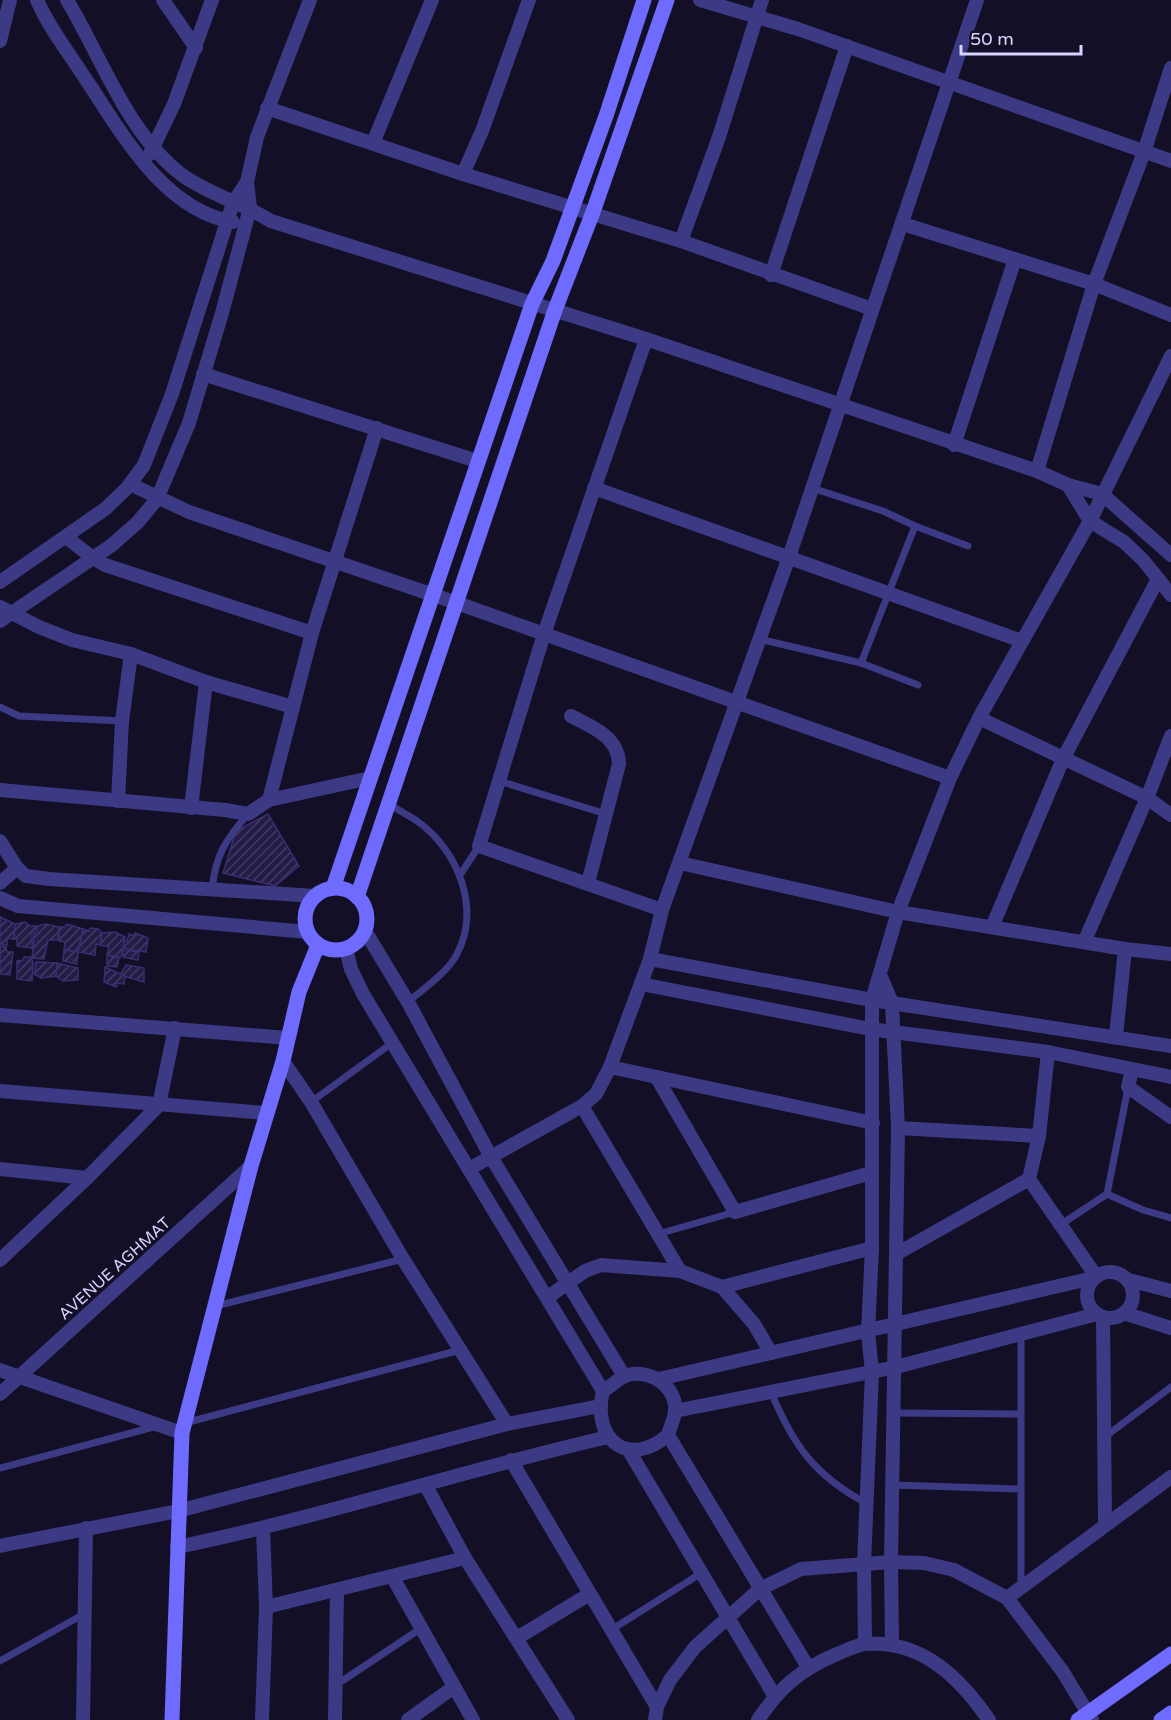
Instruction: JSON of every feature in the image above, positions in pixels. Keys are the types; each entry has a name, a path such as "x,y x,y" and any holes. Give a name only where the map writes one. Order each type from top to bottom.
{"street":[{"path":"0,41 10,0"},
{"path":"37,0 56,35 145,164 178,196 198,209 227,221 246,224 271,221"},
{"path":"66,0 110,80 154,146 191,181 233,203 250,208 271,221 646,339 954,445 1037,471 1068,485 1102,494 1171,555"},
{"path":"163,0 196,48"},
{"path":"145,164 174,104 212,0"},
{"path":"4,614 93,558 138,522 157,499 189,423 246,224 250,208 247,182 257,137 310,0"},
{"path":"373,143 432,0"},
{"path":"463,174 486,121 529,0"},
{"path":"333,888 477,461 532,304 553,261 606,116 644,0"},
{"path":"357,897 555,310 593,212 667,0"},
{"path":"700,0 847,46 1171,161"},
{"path":"681,241 719,137 762,0"},
{"path":"469,1169 582,1106 596,1094 610,1067 650,959 662,909 789,557 977,0"},
{"path":"771,275 847,46"},
{"path":"1037,471 1094,284 1144,152 1171,68"},
{"path":"267,108 463,174 593,212 681,241 771,275 872,309"},
{"path":"0,582 105,509 130,484 144,465 157,436 233,203 247,182"},
{"path":"903,224 1094,284 1171,315"},
{"path":"954,445 1015,259"},
{"path":"646,339 544,634 479,846 662,909"},
{"path":"865,1644 864,1564 872,1372 868,1332 872,1248 873,1123 870,1029 872,1000 881,977 898,912 950,778 979,718 1090,521 1171,356"},
{"path":"203,374 477,461"},
{"path":"269,800 312,633 377,428"},
{"path":"130,484 157,499 950,778"},
{"path":"1068,485 1090,521 1124,542 1171,595"},
{"path":"594,488 1022,641"},
{"path":"66,537 93,558 123,571 312,633"},
{"path":"992,927 1063,759 1158,579"},
{"path":"4,614 72,640 131,654 206,682 292,707"},
{"path":"118,801 122,721 131,654"},
{"path":"191,808 206,682"},
{"path":"571,716 604,734 615,746 620,764 588,883"},
{"path":"979,718 1147,798 1171,815"},
{"path":"1085,940 1169,746"},
{"path":"0,790 248,814 269,800 370,778"},
{"path":"0,842 17,868 34,878 315,896 333,888 351,892 357,897 365,911 364,931 357,942 346,949 333,950 318,945 308,932 305,913 315,896"},
{"path":"680,863 898,912 1171,954"},
{"path":"0,883 17,868"},
{"path":"0,898 18,906 308,932"},
{"path":"364,931 408,1002 491,1157 624,1376"},
{"path":"172,1720 178,1511 183,1428 250,1166 283,1061 298,992 318,945"},
{"path":"1116,1036 1125,948"},
{"path":"346,949 351,969 392,1043 603,1391 600,1422 608,1437 628,1449 774,1695"},
{"path":"650,959 872,1000 1171,1046"},
{"path":"881,977 892,1003 898,1128 897,1324 891,1562 892,1645"},
{"path":"641,984 895,1034 1048,1052 1171,1077"},
{"path":"0,1015 288,1038"},
{"path":"0,1260 87,1178 159,1105 175,1028"},
{"path":"1048,1052 1039,1136 1029,1179 1095,1277"},
{"path":"283,1061 311,1102 403,1259 507,1424"},
{"path":"610,1067 873,1123"},
{"path":"1132,1070 1128,1087 1171,1117"},
{"path":"657,1078 735,1212 871,1173"},
{"path":"0,1091 266,1113"},
{"path":"582,1106 680,1271"},
{"path":"898,1128 1039,1136"},
{"name":"AVENUE AGHMAT","path":"0,1394 250,1166"},
{"path":"0,1169 87,1178"},
{"path":"898,1252 1029,1179"},
{"path":"722,1287 872,1248"},
{"path":"548,1297 601,1265 680,1271 722,1287 754,1323 771,1353"},
{"path":"603,1391 624,1376 646,1375 659,1378 868,1332 1095,1277 1109,1271 1117,1272 1129,1280 1171,1291"},
{"path":"1095,1277 1087,1295 1088,1302 1100,1316 1105,1524"},
{"path":"675,1411 896,1367 1100,1316 1118,1317 1124,1313 1132,1301 1133,1294 1129,1280"},
{"path":"1124,1313 1171,1328"},
{"path":"0,1370 160,1425 183,1428"},
{"path":"628,1449 655,1446 668,1435 675,1411 671,1393 659,1378"},
{"path":"0,1546 178,1511 507,1424 600,1406"},
{"path":"668,1435 808,1667"},
{"path":"177,1547 263,1529 426,1486 511,1460 608,1437"},
{"path":"511,1460 656,1713"},
{"path":"1007,1598 1171,1477"},
{"path":"426,1486 465,1558 568,1720"},
{"path":"83,1720 86,1528"},
{"path":"262,1720 266,1607 263,1529"},
{"path":"266,1607 465,1558"},
{"path":"656,1713 670,1680 695,1647 760,1589 801,1569 891,1562 924,1563 954,1570 1007,1598 1063,1672 1085,1718 1171,1654"},
{"path":"392,1576 473,1720"},
{"path":"335,1720 337,1591"},
{"path":"517,1638 588,1595"},
{"path":"758,1720 774,1695 808,1667 865,1644 892,1645 935,1661 959,1682 989,1720"},
{"path":"408,1720 454,1687"},
{"path":"1161,1720 1171,1713"}],"lane":[{"path":"812,488 883,511 968,546"},
{"path":"861,663 915,526"},
{"path":"759,639 861,663 918,685"},
{"path":"0,707 19,716 122,721"},
{"path":"499,781 606,813"},
{"path":"389,804 418,822 440,844 460,875 468,904 468,926 457,956 408,1002"},
{"path":"212,890 214,865 230,834 248,814"},
{"path":"460,875 479,846"},
{"path":"311,1102 392,1043"},
{"path":"1060,1225 1107,1194 1128,1087"},
{"path":"1107,1194 1143,1210 1171,1218"},
{"path":"658,1234 735,1212"},
{"path":"216,1306 403,1259"},
{"path":"1021,1334 1021,1587"},
{"path":"183,1428 460,1350"},
{"path":"1104,1438 1171,1388"},
{"path":"771,1392 785,1425 819,1471 839,1488 867,1503"},
{"path":"895,1413 1021,1414"},
{"path":"0,1468 160,1425"},
{"path":"893,1485 1021,1490"},
{"path":"610,1630 703,1572"},
{"path":"0,1661 85,1614"},
{"path":"336,1685 420,1629"}],"building":[{"path":"268,814 299,866 275,886 223,873 236,831"},
{"path":"0,917 15,924 14,939 7,938 7,945 0,944"},
{"path":"25,922 30,926 37,926 36,933 32,933 32,948 17,946 17,939 14,939 15,924"},
{"path":"46,924 59,927 58,940 48,940 44,959 32,958 34,936 38,926"},
{"path":"67,924 83,929 78,952 64,950 65,942 59,941 59,927 65,927"},
{"path":"90,928 98,929 102,933 100,945 96,944 95,955 78,952 83,929 89,931"},
{"path":"115,932 125,937 121,957 107,955 109,947 100,945 102,933"},
{"path":"135,933 148,938 146,952 124,948 124,941 127,941 129,934 134,936"},
{"path":"0,946 6,947 7,952 13,952 10,975 0,974"},
{"path":"64,950 78,952 77,964 63,961"},
{"path":"123,950 139,952 138,960 123,957"},
{"path":"107,955 119,958 117,967 107,966"},
{"path":"24,957 30,957 33,962 32,981 17,979 17,961 23,960"},
{"path":"36,962 57,963 56,976 41,978 34,974"},
{"path":"57,963 78,968 78,980 63,981 56,976"},
{"path":"126,965 144,968 144,982 120,975"},
{"path":"105,967 125,976 124,984 117,983 116,987 104,982"}]}
